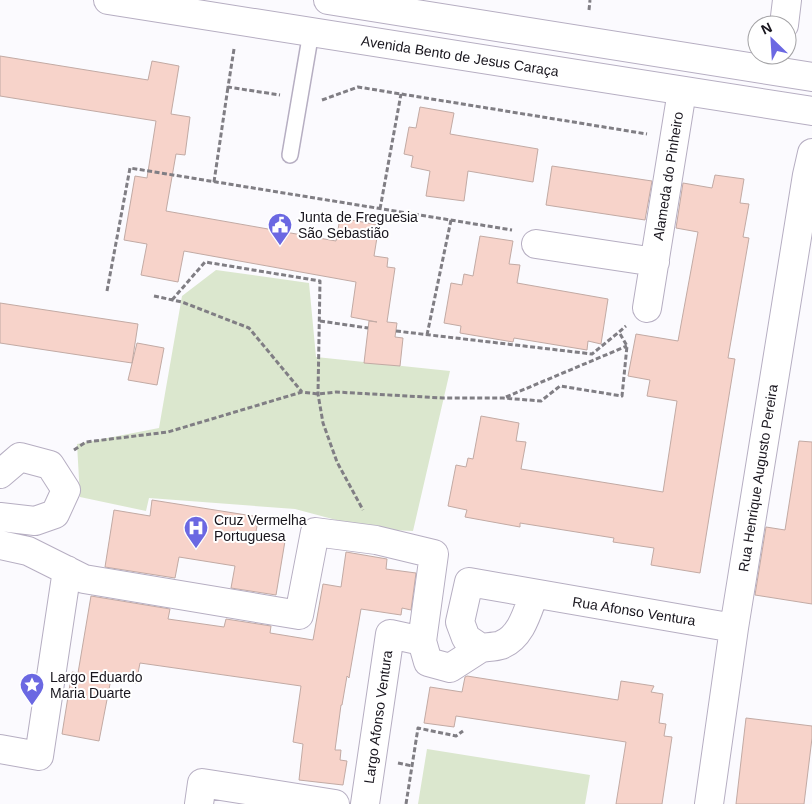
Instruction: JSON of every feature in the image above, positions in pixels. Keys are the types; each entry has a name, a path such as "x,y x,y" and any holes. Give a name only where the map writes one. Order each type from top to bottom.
{"street":[{"name":"Avenida Bento de Jesus Caraça","path":"108,0 812,111"},
{"path":"328,0 747,59"},
{"path":"785,15 787,0"},
{"path":"784,65 812,77"},
{"name":"Alameda do Pinheiro","path":"647,308 682,91"},
{"name":"Rua Henrique Augusto Pereira","path":"709,804 734,628 805,185 812,154"},
{"path":"536,244 655,262"},
{"path":"0,474 20,457 50,464 66,490 55,514 35,521 0,517"},
{"path":"0,546 28,551 84,578 299,615 315,532 376,540 434,554 422,641 428,662 450,668 481,648 499,646 512,639 523,622 534,594"},
{"path":"0,749 39,756 67,570"},
{"name":"Rua Afonso Ventura","path":"481,648 466,638 460,622 469,582 734,628"},
{"name":"Largo Afonso Ventura","path":"365,804 390,634 422,641"},
{"path":"201,794 335,804"}],"lane":[{"path":"290,156 311,32"}],"path":[{"path":"589,10 590,0"},
{"path":"214,182 234,46"},
{"path":"228,87 283,95"},
{"path":"319,102 358,87 648,134"},
{"path":"380,208 401,94"},
{"path":"108,291 130,168 524,232 536,244"},
{"path":"427,335 451,220"},
{"path":"172,300 205,262 320,281 318,394 323,424 337,462 376,540"},
{"path":"154,296 182,302 249,328 302,392"},
{"path":"320,320 368,328"},
{"path":"396,331 592,354 619,332"},
{"path":"50,464 86,442 168,432 302,392 443,398 503,398 541,401 560,386 622,396 628,346 503,398"},
{"path":"406,804 418,728 456,736 463,731"},
{"path":"400,764 412,766"}],"green space":[{"path":"216,270 309,283 316,357 450,371 413,531 370,529 295,509 149,498 146,511 80,497 77,444 159,428 182,296"},
{"path":"427,749 590,775 585,804 418,804"}],"building":[{"path":"0,56 148,80 152,61 179,66 171,114 190,117 185,155 176,154 166,211 336,241 340,218 379,225 374,256 388,258 387,267 395,268 387,322 397,323 395,337 403,338 400,366 364,363 369,321 377,322 351,317 356,282 184,251 178,282 141,275 147,244 124,240 135,176 147,178 156,121 0,96"},
{"path":"420,107 454,113 450,134 538,149 533,182 468,171 464,201 426,196 430,171 411,167 413,156 404,154 409,127 416,128"},
{"path":"552,166 652,181 645,220 546,205"},
{"path":"715,175 744,179 740,203 749,204 743,237 749,238 728,358 735,359 700,573 651,565 654,548 613,542 614,538 520,523 520,527 465,517 467,510 448,506 456,465 466,467 468,458 473,459 481,416 519,423 516,441 526,442 521,469 663,492 677,401 647,396 650,380 628,376 636,334 678,341 698,232 676,228 683,183 712,188"},
{"path":"480,236 513,241 509,264 520,265 517,283 608,299 601,344 588,341 587,350 514,338 513,342 460,333 461,326 444,323 451,283 462,285 464,274 473,276"},
{"path":"0,303 138,324 132,363 0,343"},
{"path":"137,343 164,348 157,385 128,380"},
{"path":"799,441 812,442 812,604 755,595 766,527 785,530"},
{"name":"Cruz Vermelha Portuguesa","path":"152,500 259,517 255,536 285,541 276,595 231,588 235,566 179,557 175,578 105,567 114,510 150,516"},
{"path":"346,552 387,559 386,569 416,573 411,610 402,608 401,615 361,609 349,678 347,676 341,705 335,750 341,750 340,760 347,761 343,785 299,780 303,744 293,742 301,686 140,663 136,683 111,679 99,741 62,734 72,672 78,673 91,596 170,609 168,619 224,627 226,619 271,626 270,633 313,640 323,584 341,587"},
{"path":"465,677 618,700 621,681 654,686 651,692 663,694 659,723 666,724 664,736 672,737 662,804 616,804 626,742 456,716 454,727 424,723 430,687 462,692"},
{"path":"746,718 812,726 804,804 736,804"}],"place":[{"name":"Junta de Freguesia São Sebastião","path":"280,246"},
{"name":"Cruz Vermelha Portuguesa","path":"196,549"},
{"name":"Largo Eduardo Maria Duarte","path":"32,706"}]}
